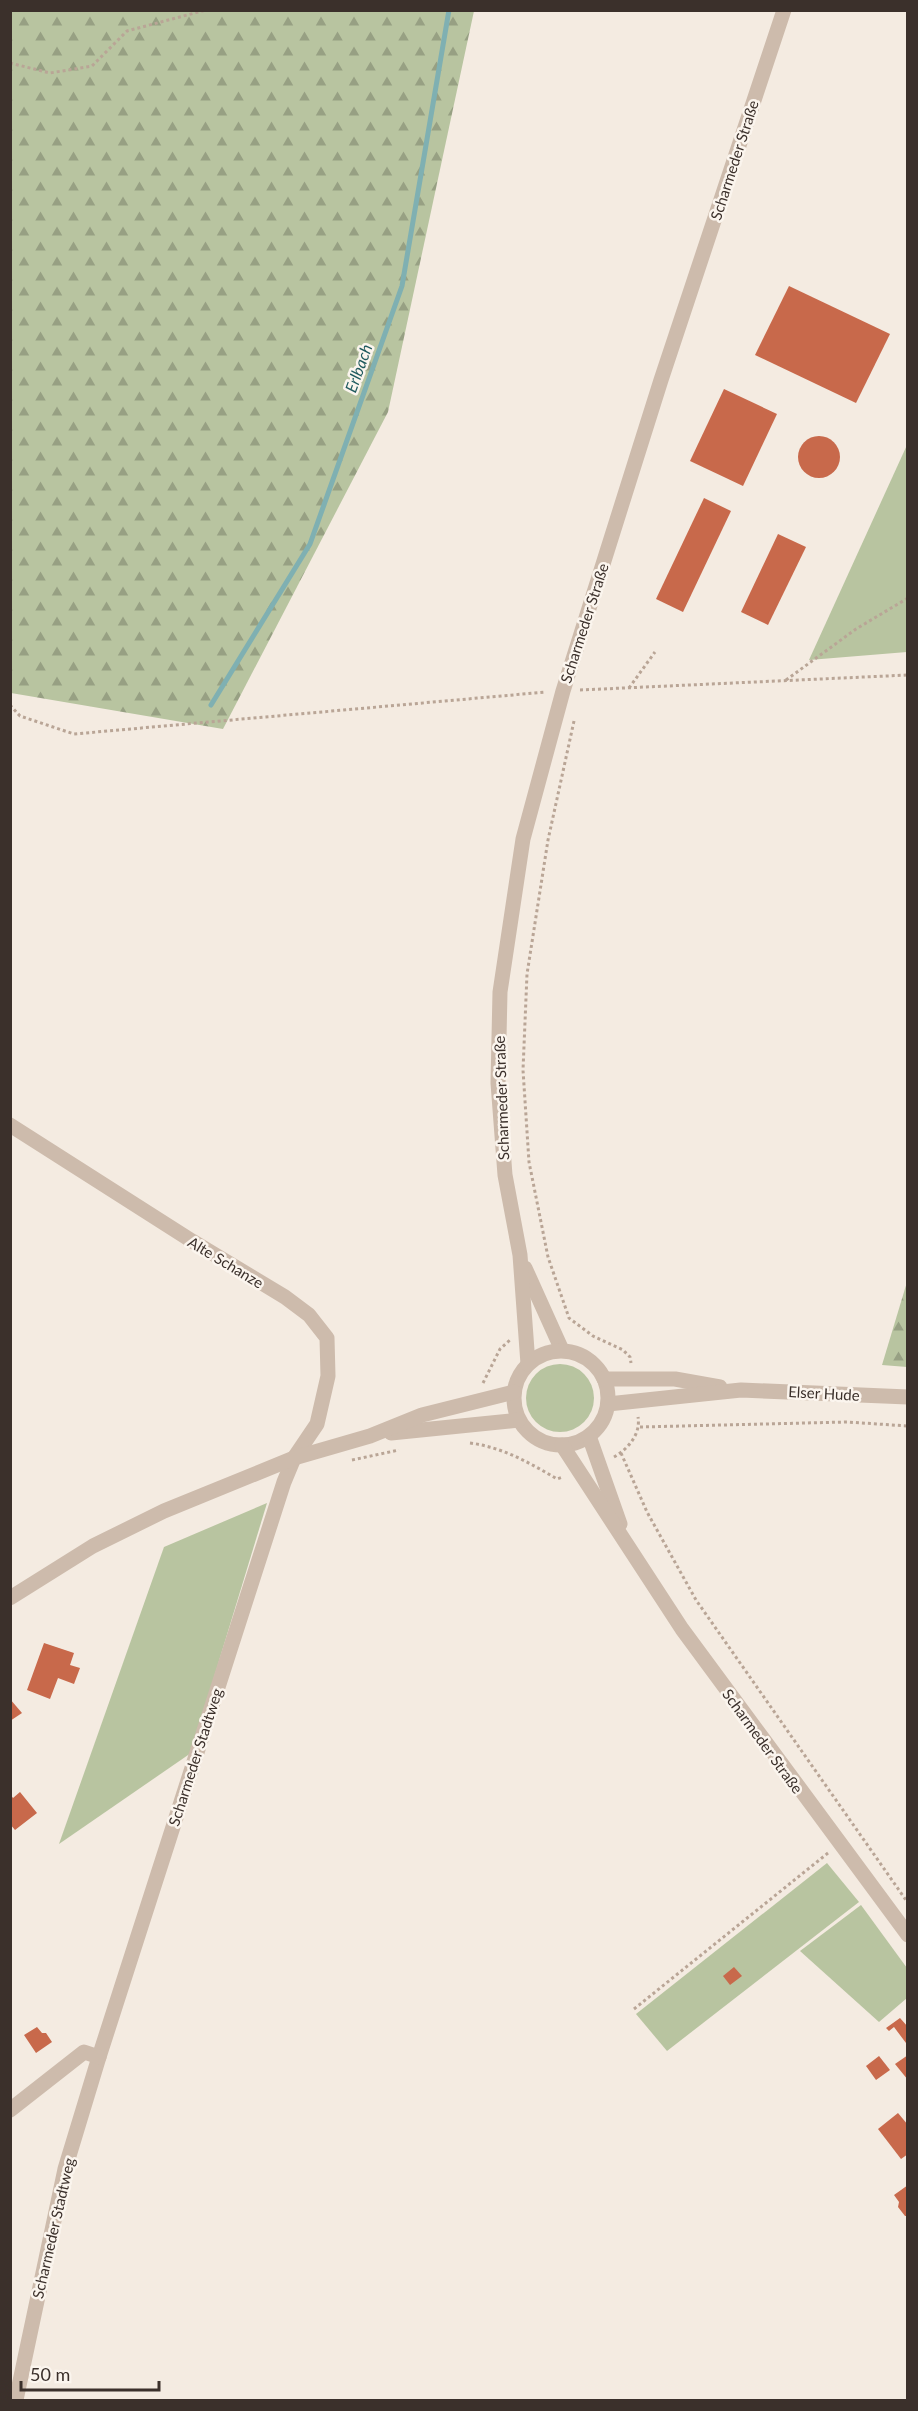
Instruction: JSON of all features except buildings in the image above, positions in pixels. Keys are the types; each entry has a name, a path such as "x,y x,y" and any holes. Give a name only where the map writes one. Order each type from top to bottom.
{"street":[{"name":"Scharmeder Straße","path":"528,1364 520,1255 505,1175 500,1127 498,1037 500,992 523,839 562,691 661,380 784,10"},
{"name":"Alte Schanze","path":"10,1125 192,1241 285,1297 309,1315 327,1338 328,1376 317,1424 294,1458"},
{"name":"Scharmeder Straße","path":"520,1255 562,1350"},
{"path":"562,1350 573,1352 591,1362 604,1379 608,1391 608,1404 598,1427 589,1436 576,1443 562,1445 541,1441 532,1436 519,1420 513,1402 516,1382 528,1364 543,1354 562,1350"},
{"name":"Elser Hude","path":"604,1379 675,1379 741,1390 908,1397"},
{"name":"Elser Hude","path":"608,1404 741,1390"},
{"path":"10,1598 93,1546 164,1511 294,1458 370,1436 422,1415 514,1392"},
{"path":"370,1436 519,1420"},
{"name":"Scharmeder Straße","path":"589,1436 626,1541"},
{"name":"Scharmeder Straße","path":"562,1445 682,1629 908,1935"},
{"name":"Scharmeder Stadtweg","path":"16,2400 65,2169 284,1482 294,1458"},
{"path":"10,2110 84,2052 99,2057"}],"path":[{"path":"10,63 50,73 92,66 127,31 206,10"},
{"path":"785,681 856,629 908,598"},
{"path":"629,688 655,652"},
{"path":"10,705 20,716 74,734 562,691 908,675"},
{"path":"580,697 582,690"},
{"path":"575,716 546,852 527,974 523,1070 529,1162 548,1257 569,1318 593,1336 623,1350 630,1357"},
{"path":"483,1401 482,1386 500,1350 506,1341 526,1331"},
{"path":"465,1442 495,1449 489,1422"},
{"path":"908,1426 847,1422 640,1427 636,1436 621,1453 647,1512 696,1600 908,1903"},
{"path":"348,1461 404,1449"},
{"path":"634,2009 839,1844"}],"green space":[{"path":"10,11 474,11 388,412 223,729 11,693"},
{"path":"907,445 907,652 809,660"},
{"path":"907,1282 907,1367 882,1365"},
{"path":"567,1364 579,1370 588,1379 594,1391 592,1411 584,1422 567,1432 553,1432 536,1422 528,1411 526,1391 536,1374 547,1366"},
{"path":"267,1503 191,1753 59,1844 164,1547"},
{"path":"827,1863 859,1902 667,2051 636,2014"},
{"path":"861,1905 907,1968 907,1998 879,2022 800,1951"}],"waterway":[{"name":"Erlbach","path":"211,705 310,544 402,286 449,10"}]}
